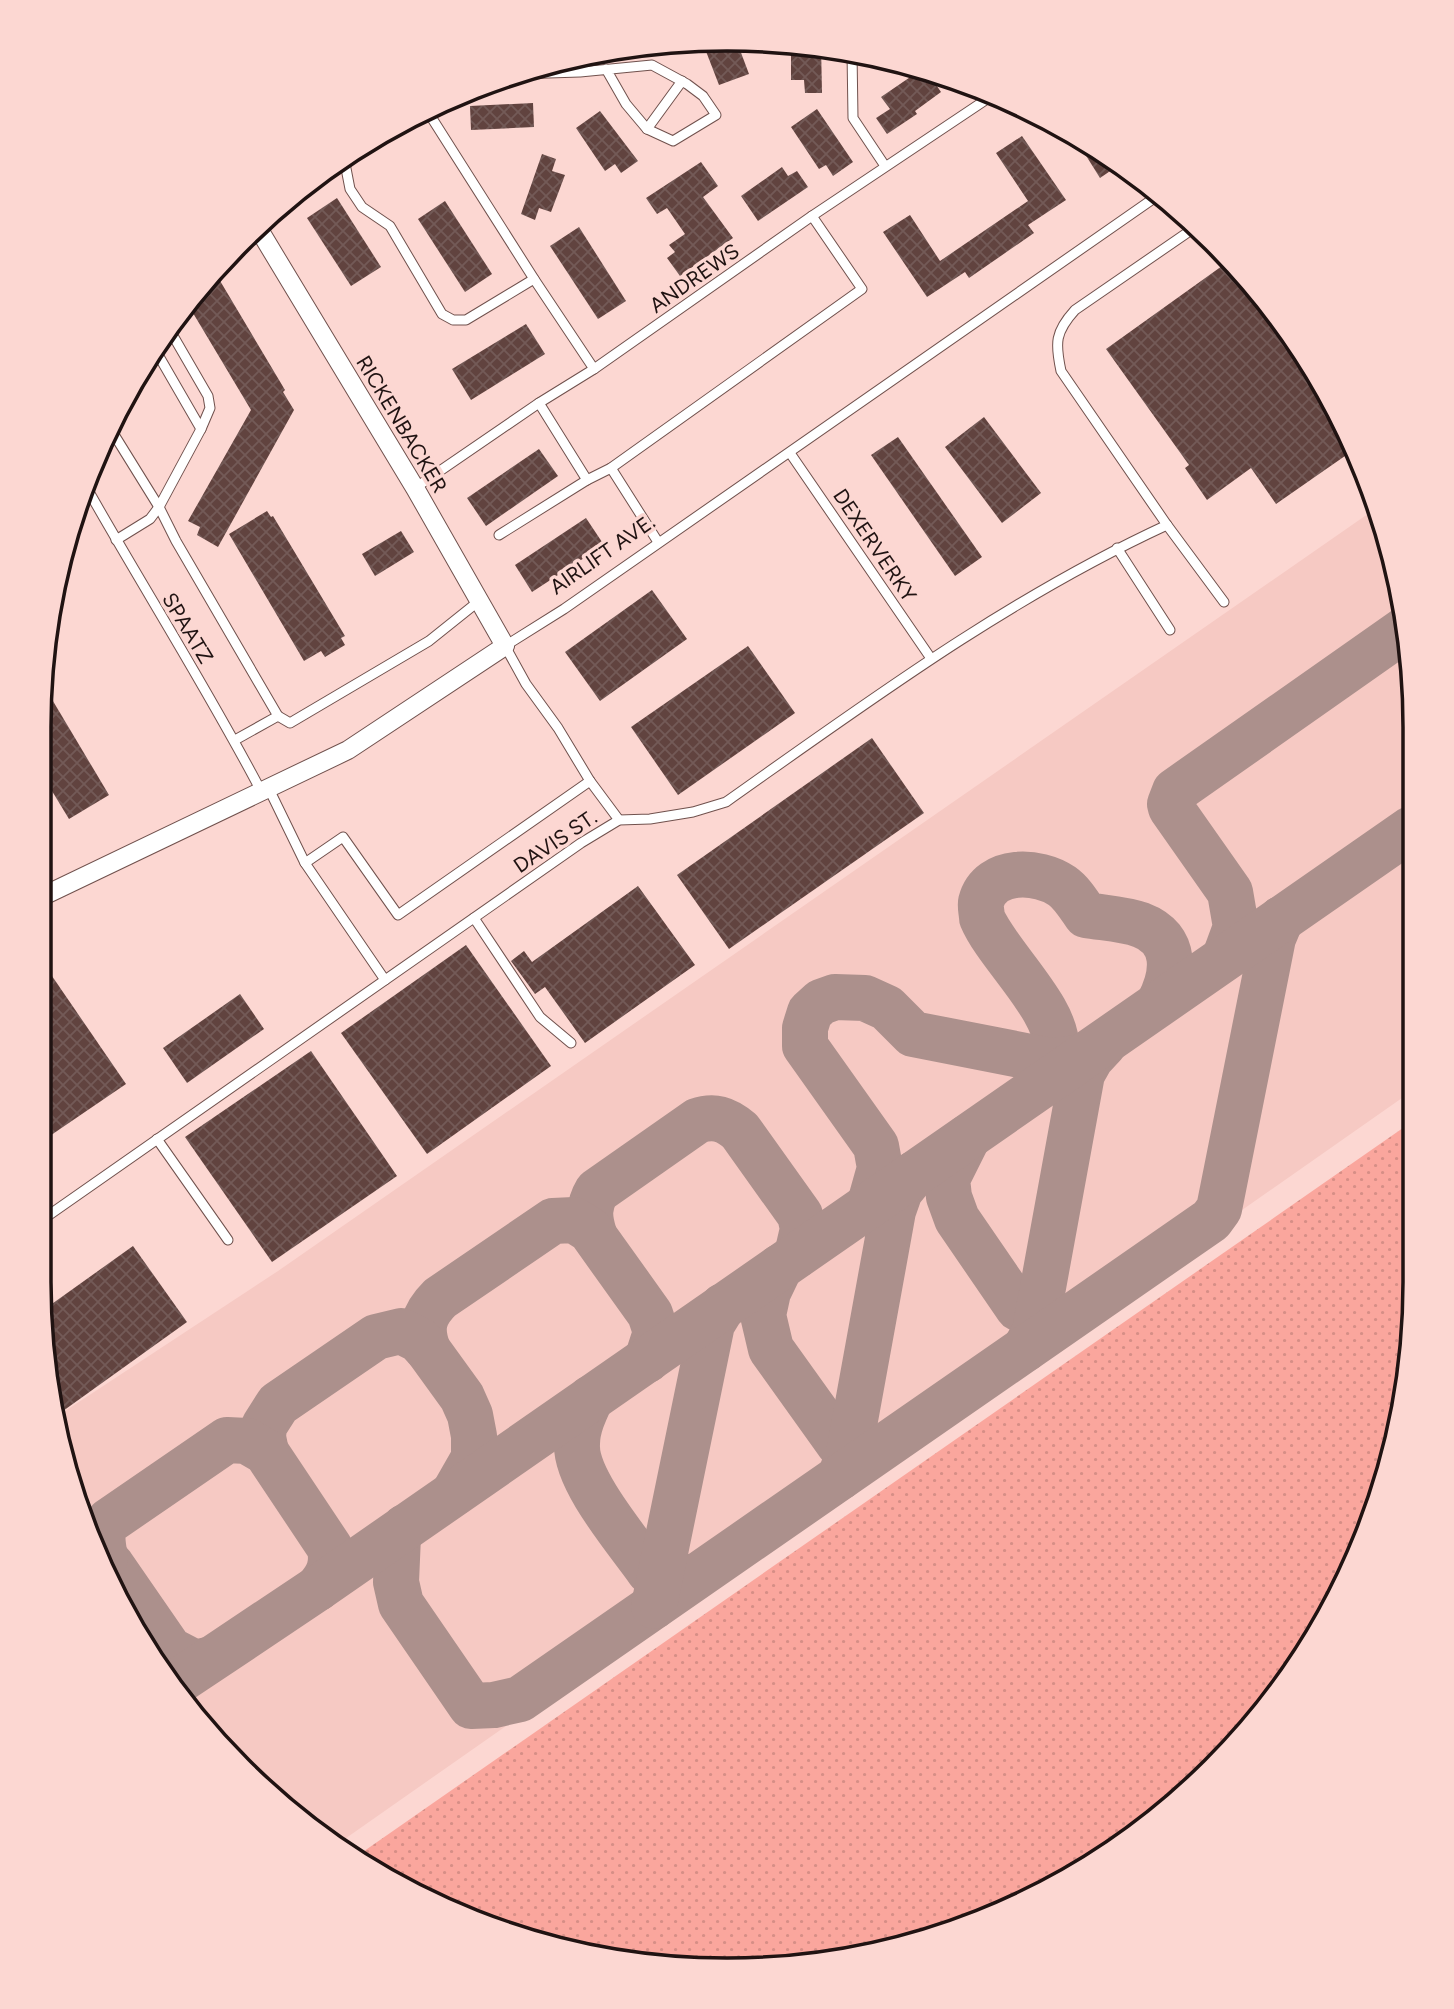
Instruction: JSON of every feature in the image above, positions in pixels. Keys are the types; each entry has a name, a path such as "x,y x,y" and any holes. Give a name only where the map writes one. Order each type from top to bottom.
{"street":[{"name":"RICKENBACKER","path":"263,236 415,488 505,646"},
{"name":"AIRLIFT AVE.","path":"51,892 348,750 505,646"}],"lane":[{"path":"852,63 853,118 885,166"},
{"path":"558,73 652,65 704,96 716,116 673,141 647,129 625,104 606,69"},
{"path":"647,129 682,81"},
{"name":"ANDREWS","path":"415,488 539,403 594,369 812,216 984,101"},
{"path":"432,118 594,369"},
{"path":"346,168 350,189 362,206 390,226 442,314 453,320 466,320 534,279"},
{"name":"AIRLIFT AVE.","path":"505,646 564,609 1151,200"},
{"path":"499,536 587,480 611,468 862,289 812,216"},
{"path":"1187,233 1075,310 1065,321 1057,337 1057,353 1061,372 1167,525 1224,601"},
{"path":"116,540 150,519 159,507 210,408 208,396 174,338"},
{"path":"160,359 201,429"},
{"path":"539,403 587,480"},
{"path":"116,437 159,507 278,716 290,723 429,640 479,601"},
{"name":"DEXERVERKY","path":"790,453 930,657"},
{"path":"611,468 658,542"},
{"name":"SPAATZ","path":"92,497 265,789 305,863 385,980"},
{"name":"DAVIS ST.","path":"51,1213 619,820 650,819 693,812 726,802 930,657 1008,609 1117,548 1167,525"},
{"path":"1117,548 1170,630"},
{"path":"505,646 526,684 619,820"},
{"path":"234,740 278,716"},
{"path":"305,863 343,837 398,915 590,781"},
{"path":"474,918 540,1017 571,1043"},
{"path":"157,1139 228,1240"}],"shaded area":[{"path":"1368,514 1390,595 1402,683 1403,1097 344,1839 315,1819 249,1760 190,1694 165,1658 120,1581 102,1541 74,1457 64,1412 278,1271"},
{"path":"1403,1128 1402,1326 1397,1370 1380,1457 1352,1541 1313,1620 1264,1694 1205,1760 1139,1819 1065,1868 986,1907 902,1935 859,1945 771,1957 683,1957 595,1945 552,1935 468,1907 428,1889 363,1852"}],"building":[{"path":"706,51 740,51 749,74 719,85"},
{"path":"791,54 821,58 822,93 805,93 804,80 791,80"},
{"path":"911,77 936,84 941,92 915,111 917,114 887,134 876,118 890,109 881,97"},
{"path":"533,103 534,127 471,130 470,106"},
{"path":"817,109 853,162 833,176 826,165 819,169 791,127"},
{"path":"600,111 638,161 621,173 615,164 605,171 576,128"},
{"path":"1022,136 1066,200 1028,225 1034,233 969,278 965,272 927,297 883,232 910,215 940,261 1028,201 996,153"},
{"path":"1085,153 1111,171 1100,178"},
{"path":"542,154 556,159 552,171 565,175 551,212 539,208 535,220 521,214"},
{"path":"701,162 718,186 703,197 733,238 680,276 667,258 675,252 669,245 685,234 667,208 657,214 646,198"},
{"path":"782,167 788,176 797,171 808,187 758,221 741,196"},
{"path":"337,198 381,267 351,286 307,218"},
{"path":"445,201 492,274 465,292 418,219"},
{"path":"579,227 626,301 598,319 550,246"},
{"path":"1221,266 1264,315 1289,351 1313,389 1346,455 1276,504 1251,468 1207,500 1185,468 1189,465 1106,349"},
{"path":"220,280 285,390 283,392 294,410 218,547 197,535 200,527 188,521 251,410 192,312"},
{"path":"526,324 545,354 471,400 452,369"},
{"path":"984,417 1041,493 1002,523 945,447"},
{"path":"898,437 982,557 955,576 871,455"},
{"path":"539,449 558,476 486,526 467,498"},
{"path":"267,511 273,516 345,636 341,638 345,645 325,657 321,651 304,661 229,534"},
{"path":"586,518 604,545 532,592 515,565"},
{"path":"401,531 414,552 375,576 362,554"},
{"path":"652,590 687,639 600,701 565,652"},
{"path":"748,646 795,713 678,795 631,727"},
{"path":"52,699 109,795 69,819 51,789"},
{"path":"872,738 924,813 729,949 677,875"},
{"path":"638,886 695,965 585,1043 545,987 535,994 511,961 524,951 532,962"},
{"path":"466,945 551,1066 427,1154 341,1033"},
{"path":"51,977 126,1084 51,1135"},
{"path":"240,994 264,1029 187,1083 163,1048"},
{"path":"311,1051 397,1176 272,1262 185,1137"},
{"path":"133,1246 187,1322 63,1411 52,1304"}],"taxiway":[{"path":"1225,957 1236,927 1230,892 1171,808 1175,791 1396,635"},
{"path":"180,1680 318,1588 1403,835"},
{"path":"1045,1083 1056,1051 1055,1035 1039,1001 982,918 981,902 994,882 1016,875 1041,877 1066,889 1086,915 1128,921 1153,931 1162,939 1170,958 1168,981 1159,1003"},
{"path":"405,1527 398,1536 396,1582 401,1604 471,1706 494,1705 520,1699 1211,1220 1219,1209 1273,938 1281,919"},
{"path":"871,1200 880,1168 876,1146 805,1046 805,1028 810,1012 821,1002 835,997 865,998 887,1008 913,1034 1051,1061 1080,1058"},
{"path":"1025,1349 1035,1331 1082,1074 1091,1058 1104,1044"},
{"path":"594,1234 590,1212 597,1191 697,1121 714,1118 725,1121 740,1131 800,1215 803,1229 797,1255"},
{"path":"968,1137 947,1179 949,1197 957,1219 1018,1308 1037,1317 1061,1320"},
{"path":"840,1477 849,1453 893,1211 900,1191 914,1174"},
{"path":"428,1350 424,1335 425,1322 430,1310 440,1298 553,1221 574,1220 590,1230 650,1314 656,1332 647,1360"},
{"path":"780,1267 768,1292 763,1315 771,1349 839,1444 862,1450 871,1449"},
{"path":"654,1606 712,1324 723,1306"},
{"path":"266,1452 264,1426 278,1404 376,1337 401,1331 419,1340 428,1350 462,1397 470,1415 474,1458 454,1493"},
{"path":"591,1398 577,1438 584,1475 604,1510 649,1571 667,1578 682,1576"},
{"path":"103,1543 103,1534 109,1521 227,1440 247,1441 266,1452 330,1548 329,1570 318,1588"},
{"path":"116,1571 170,1650 195,1663 208,1660"}]}
